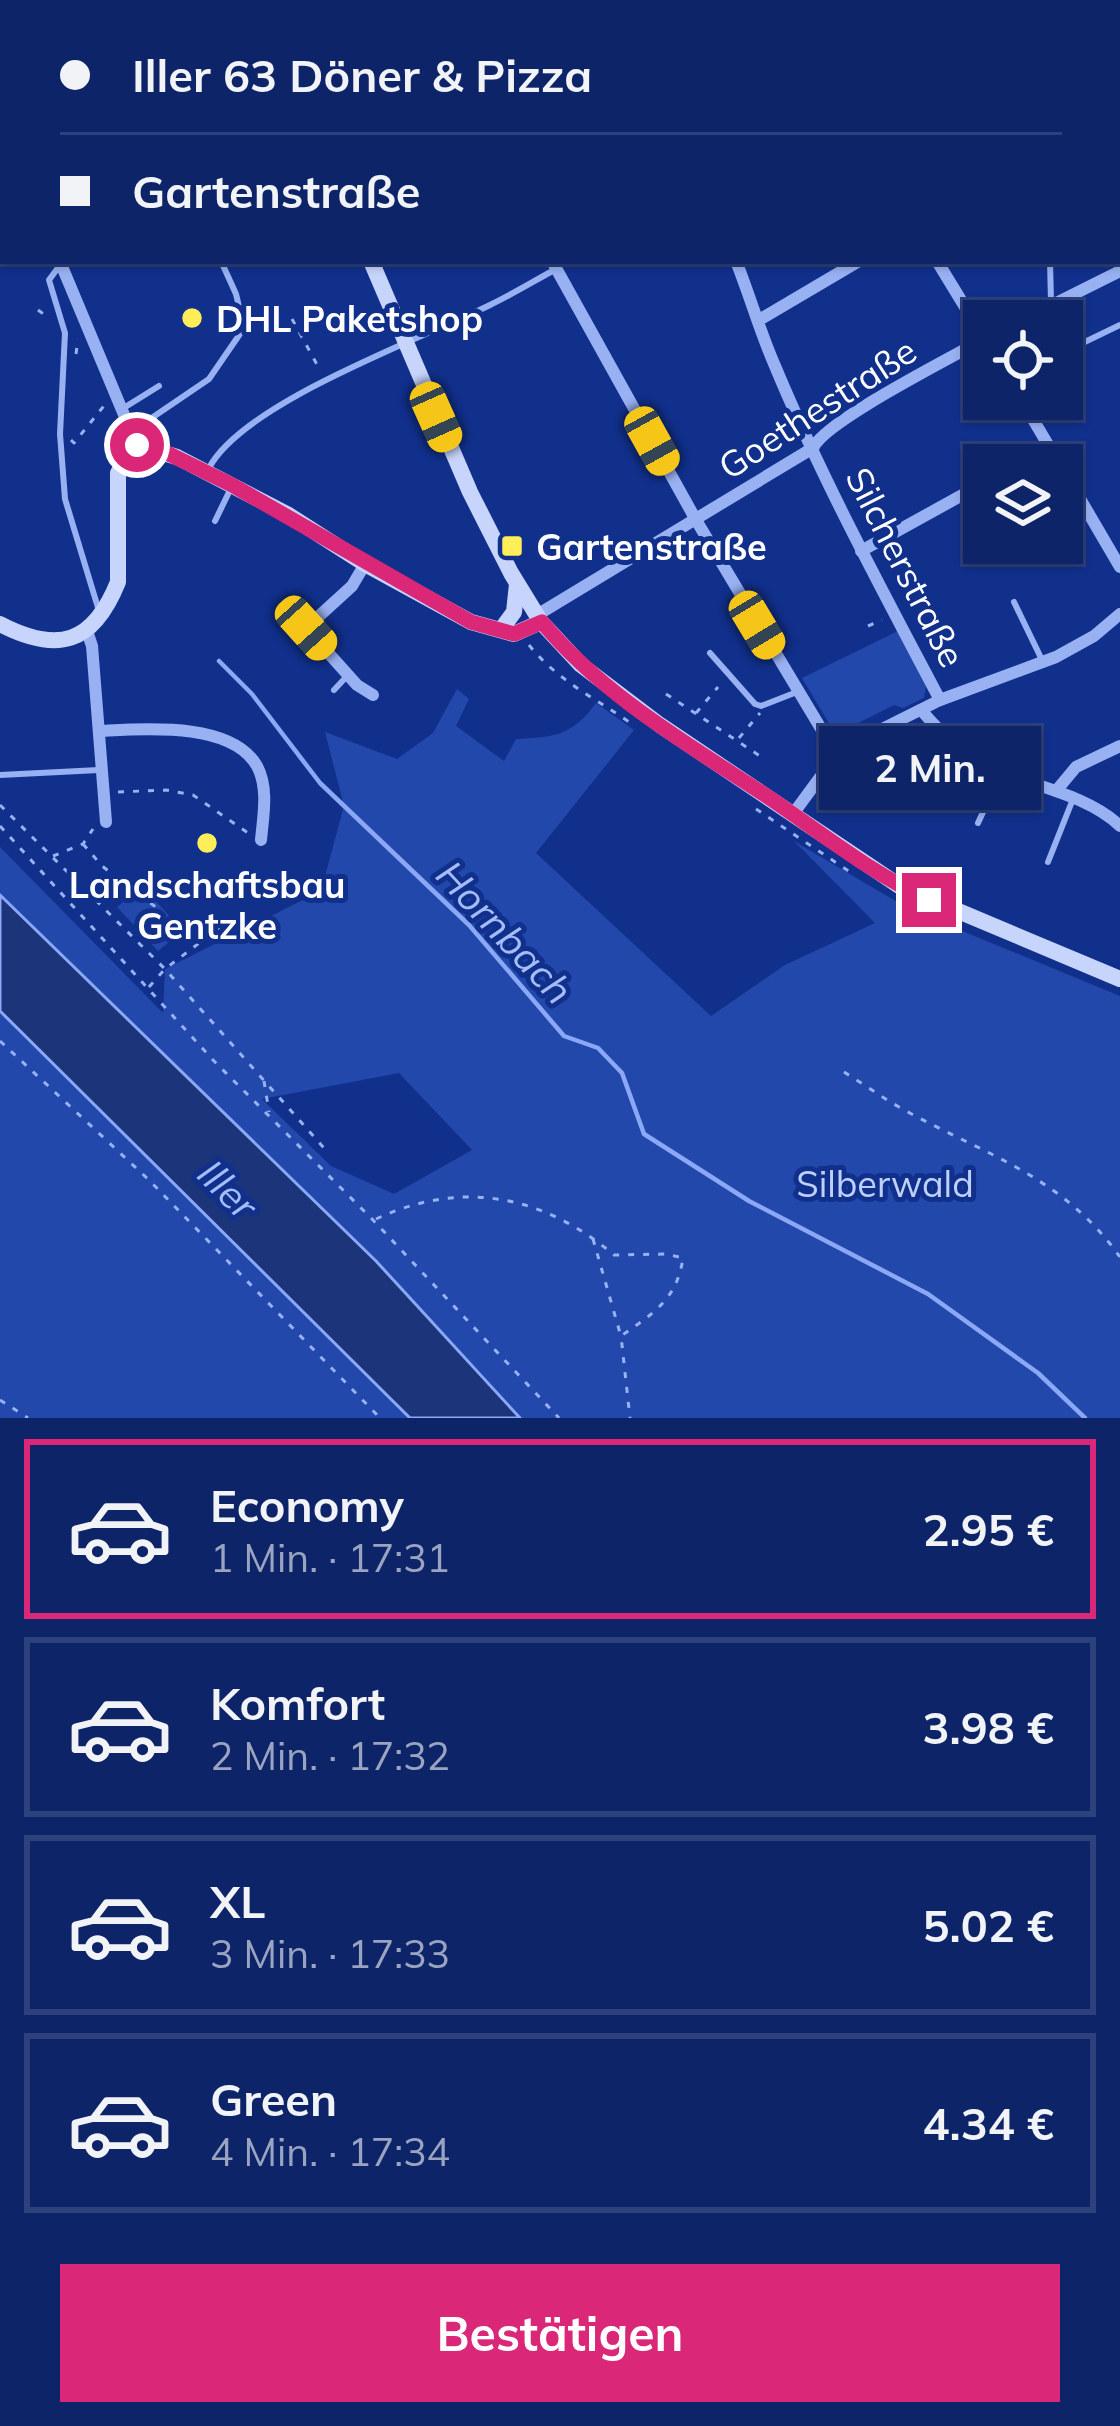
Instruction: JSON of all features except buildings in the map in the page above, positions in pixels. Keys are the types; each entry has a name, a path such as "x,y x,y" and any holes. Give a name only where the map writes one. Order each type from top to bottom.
{"main road":[{"path":"372,264 470,492 517,583 539,618 581,665 625,700 901,887 1113,976"},
{"path":"0,624 54,643 87,631 112,597 120,566 118,473 126,460 140,453 167,453 207,472 287,514 365,564 495,627 514,634 539,618"},
{"path":"495,627 514,612 517,583"}],"street":[{"path":"61,264 140,453"},
{"name":"Silcherstraße","path":"737,264 773,362 813,448 940,700"},
{"path":"759,320 854,264"},
{"path":"939,264 963,304"},
{"path":"554,265 696,520 838,757"},
{"path":"1063,300 1120,271"},
{"name":"Goethestraße","path":"539,618 813,448 818,437 830,429 963,350"},
{"path":"861,551 963,495"},
{"path":"1083,504 1120,567"},
{"path":"365,564 352,586 301,623 348,675 374,695"},
{"path":"793,814 838,757 856,742 940,700 1042,662 1094,635 1120,614"},
{"path":"87,631 106,821"},
{"path":"922,711 944,737 1001,772 1073,799 1120,826"},
{"path":"99,731 194,730 226,742 256,764 265,794 261,840"},
{"path":"1055,791 1076,767 1120,746"}],"lane":[{"path":"59,264 49,280 65,333 60,434 65,499 100,615"},
{"path":"131,431 209,379 244,328 222,264"},
{"path":"1050,264 1051,300"},
{"path":"207,472 239,436 326,381 489,306 554,265"},
{"path":"1083,343 1120,325"},
{"path":"122,409 159,386"},
{"path":"215,521 232,485"},
{"path":"1014,602 1042,662"},
{"path":"710,652 761,706 797,692"},
{"path":"334,690 348,675"},
{"path":"903,789 944,737"},
{"path":"0,775 102,770"},
{"path":"978,823 1001,772"},
{"path":"1048,862 1073,799"}],"path":[{"path":"38,310 46,320 59,315"},
{"path":"292,319 326,381"},
{"path":"74,443 115,392"},
{"path":"868,626 894,614"},
{"path":"695,715 718,687"},
{"path":"666,694 766,760"},
{"path":"736,740 757,718 761,706"},
{"path":"104,793 166,790 193,795 261,840"},
{"path":"0,805 165,969 324,1148"},
{"path":"51,856 82,844 98,823 106,821"},
{"path":"0,826 213,1060 374,1220 559,1418"},
{"path":"82,844 102,866 157,908 166,940"},
{"path":"148,988 165,969 227,922"},
{"path":"0,1041 149,1180 380,1418"},
{"path":"844,1072 900,1107 1022,1166 1098,1226 1120,1257"},
{"path":"263,1079 269,1112"},
{"path":"374,1220 405,1205 476,1194 550,1213 614,1255 683,1258 679,1286 621,1337"},
{"path":"593,1237 621,1337 630,1418"},
{"path":"0,1400 28,1418"}],"green space":[{"path":"898,631 926,687 924,698 903,708 894,705 856,724 853,733 836,735 802,678"},
{"name":"Silberwald","path":"457,689 469,699 456,726 504,761 516,739 562,733 596,703 634,730 536,853 711,1016 785,965 875,923 794,841 909,909 1120,996 1120,1418 520,1418 376,1261 0,895 0,847 163,1013 165,969 321,891 344,806 325,732 397,759 433,733","holes":["399,1073 472,1150 394,1194 331,1166 262,1099"]},
{"path":"142,886 183,931 158,951 117,907"},
{"path":"0,1011 410,1418 0,1418"}],"water":[{"name":"Iller","path":"0,895 376,1261 520,1418 410,1418 0,1011"}],"waterway":[{"name":"Hornbach","path":"219,661 252,694 320,783 469,925 564,1036 598,1048 622,1073 644,1134 749,1201 928,1294 1038,1373 1085,1418"}],"place":[{"name":"DHL Paketshop","path":"192,318"},
{"name":"Gartenstraße","path":"512,546"},
{"name":"Landschaftsbau Gentzke","path":"207,843"}],"route":[{"path":"137,445 140,453 167,453 287,514 376,571 471,622 505,634 522,633 542,622 581,665 625,700 859,861 929,900"}]}
